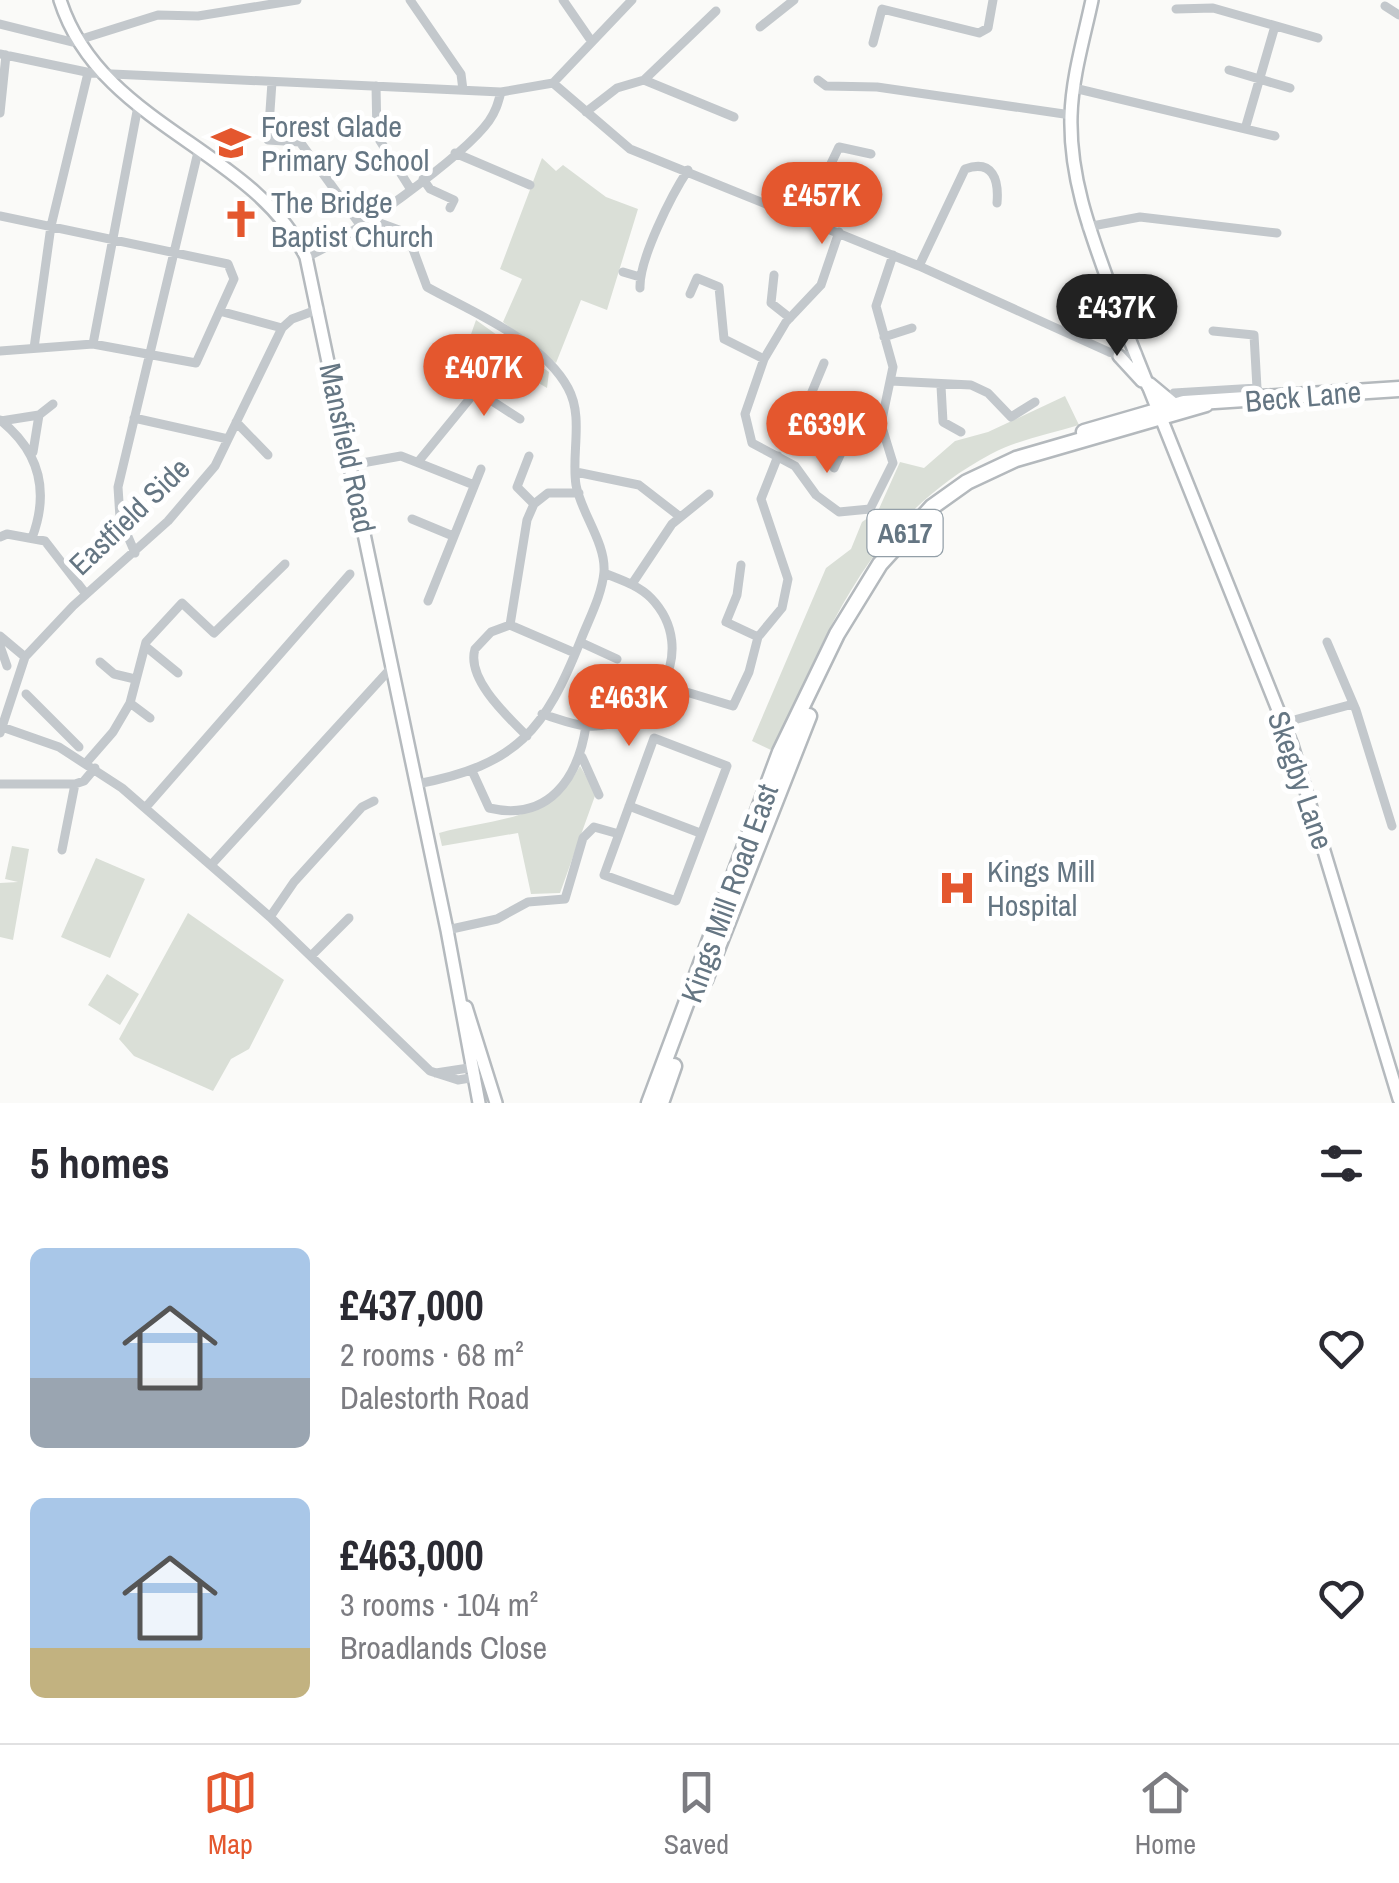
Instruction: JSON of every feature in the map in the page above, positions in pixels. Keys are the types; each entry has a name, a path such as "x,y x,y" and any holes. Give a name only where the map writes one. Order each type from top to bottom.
{"highway":[{"path":"1146,383 1160,412"},
{"name":"Beck Lane","path":"1160,412 1260,394 1399,388"},
{"name":"Kings Mill Road East","path":"650,1103 766,790 863,588 932,506 967,482 1057,446 1160,412"},
{"name":"Kings Mill Road East","path":"660,1103 814,704 816,686"}],"main road":[{"name":"Mansfield Road","path":"60,0 94,73 272,208 295,235 306,257 460,994 478,1070 496,1103"},
{"path":"1092,0 1074,88 1072,154 1087,226 1121,318 1129,354 1160,412"},
{"name":"Skegby Lane","path":"1160,412 1283,723 1354,941 1399,1100"},
{"name":"Mansfield Road","path":"460,994 470,1016 479,1103"}],"street":[{"path":"0,24 72,42 158,16 198,16 297,0"},
{"path":"410,0 461,74 463,90"},
{"path":"563,0 592,42"},
{"path":"0,113 3,54 94,73 524,90 553,83 632,0"},
{"path":"873,43 882,10 979,33 988,28 993,0"},
{"path":"760,27 787,2"},
{"path":"1385,6 1399,16"},
{"path":"1176,9 1213,8 1318,38"},
{"path":"586,112 617,88 644,80 716,11"},
{"path":"1245,129 1275,26"},
{"path":"1230,70 1290,88"},
{"path":"34,348 51,226 94,73"},
{"path":"644,80 734,117"},
{"path":"818,80 826,86 877,87 1071,115"},
{"path":"272,82 268,140 300,142 365,222 407,234 426,286 510,334 561,378 574,403 579,493 604,574 580,642 527,736 472,773 417,784"},
{"path":"553,83 617,141 1129,354"},
{"path":"376,86 377,136 410,188"},
{"path":"1074,88 1274,136"},
{"path":"306,257 365,222 454,153 488,124 501,92"},
{"path":"92,344 138,106"},
{"path":"805,218 839,146 871,154"},
{"path":"136,552 124,536 117,505 198,152"},
{"path":"454,153 530,185"},
{"path":"919,266 965,169 980,166 992,172 998,183 997,203"},
{"path":"623,272 640,282 676,189 688,170"},
{"path":"422,179 430,189 454,200 450,208"},
{"path":"0,216 174,252 232,268 234,278 196,363 92,344 0,350"},
{"path":"1087,226 1140,218 1276,233"},
{"path":"839,232 821,285 790,318 764,359 744,414 752,442 802,472 826,505 839,512 870,509 893,463 881,409 892,382 893,367 877,292 893,255"},
{"path":"774,275 770,303 790,318"},
{"path":"690,294 696,278 719,288 724,339 764,359"},
{"path":"222,312 282,328 292,318 319,308"},
{"name":"Eastfield Side","path":"25,657 86,594 136,552 215,466 282,328"},
{"path":"884,337 912,328"},
{"path":"1160,412 1174,393 1260,394 1254,335 1212,331"},
{"path":"824,363 808,403 817,413 832,414 858,405 881,409"},
{"path":"892,382 982,389 1011,417 1035,402"},
{"path":"941,386 943,422 961,432"},
{"path":"418,462 472,388 520,419"},
{"path":"1,420 39,415 53,404"},
{"path":"832,414 838,437 846,442 834,468"},
{"path":"32,538 42,503 33,452 39,415"},
{"path":"134,418 228,439"},
{"path":"1,420 33,452"},
{"path":"236,422 268,455"},
{"path":"351,464 390,456 418,462 474,485"},
{"path":"529,456 517,487 534,504"},
{"path":"683,691 733,706 749,672 758,637 782,608 788,579 761,506 761,494 778,456"},
{"path":"428,601 481,468"},
{"path":"576,472 639,485 679,516"},
{"path":"510,625 523,538 534,504 548,494 579,493"},
{"path":"632,584 679,516 709,494"},
{"path":"412,520 453,536"},
{"path":"0,537 45,541 86,594"},
{"path":"0,784 84,781 130,703 145,646 182,603 214,633 285,564"},
{"path":"741,564 738,594 726,622 758,637"},
{"path":"146,807 350,574"},
{"path":"542,714 586,726 612,723 649,705 670,670 672,634 664,615 632,584 604,574"},
{"path":"510,625 575,654"},
{"path":"510,625 484,638 472,657 498,707 527,736"},
{"path":"0,636 25,657 1,730 42,741 90,765 146,807 270,917 434,1073 458,1080 478,1070"},
{"path":"580,642 617,659"},
{"path":"1328,642 1338,655 1394,813 1392,826"},
{"path":"0,646 8,666"},
{"path":"145,646 178,673"},
{"path":"100,662 114,674 135,679"},
{"path":"211,865 392,667"},
{"path":"0,685 14,682"},
{"path":"26,694 80,747"},
{"path":"130,703 150,718"},
{"path":"1283,723 1354,704"},
{"path":"42,741 56,724"},
{"path":"472,773 489,808 506,812 527,809 552,799 582,756 586,726"},
{"path":"654,738 727,766 700,833 676,900 604,875 654,738"},
{"path":"582,756 599,795"},
{"path":"62,850 75,784"},
{"path":"270,917 294,882 362,807 374,800"},
{"path":"629,806 700,833"},
{"path":"447,930 497,919 528,902 565,899 583,838 594,828 618,834"},
{"path":"311,956 349,918"}],"shaded area":[{"path":"542,158 556,171 563,165 606,197 638,209 607,310 581,300 556,363 503,322 522,279 500,269"},
{"path":"476,320 549,372 547,388 510,366 464,354"},
{"path":"1065,396 1079,425 991,454 948,481 912,512 882,546 833,622 773,751 752,741 826,568 851,549 862,522 878,511 900,462 924,468 955,441 988,432"},
{"path":"580,766 596,793 560,893 531,894 518,833 442,846 439,833 537,808 568,784"},
{"path":"12,846 29,849 13,940 0,937 0,883 18,882 5,879"},
{"path":"96,858 145,879 110,958 61,937"},
{"path":"188,913 284,980 249,1049 231,1059 213,1091 134,1056 119,1039"},
{"path":"107,974 139,994 120,1025 88,1005"}],"place":[{"name":"Forest Glade Primary School","path":"231,143"},
{"name":"The Bridge Baptist Church","path":"241,219"},
{"name":"Kings Mill Hospital","path":"957,888"}]}
